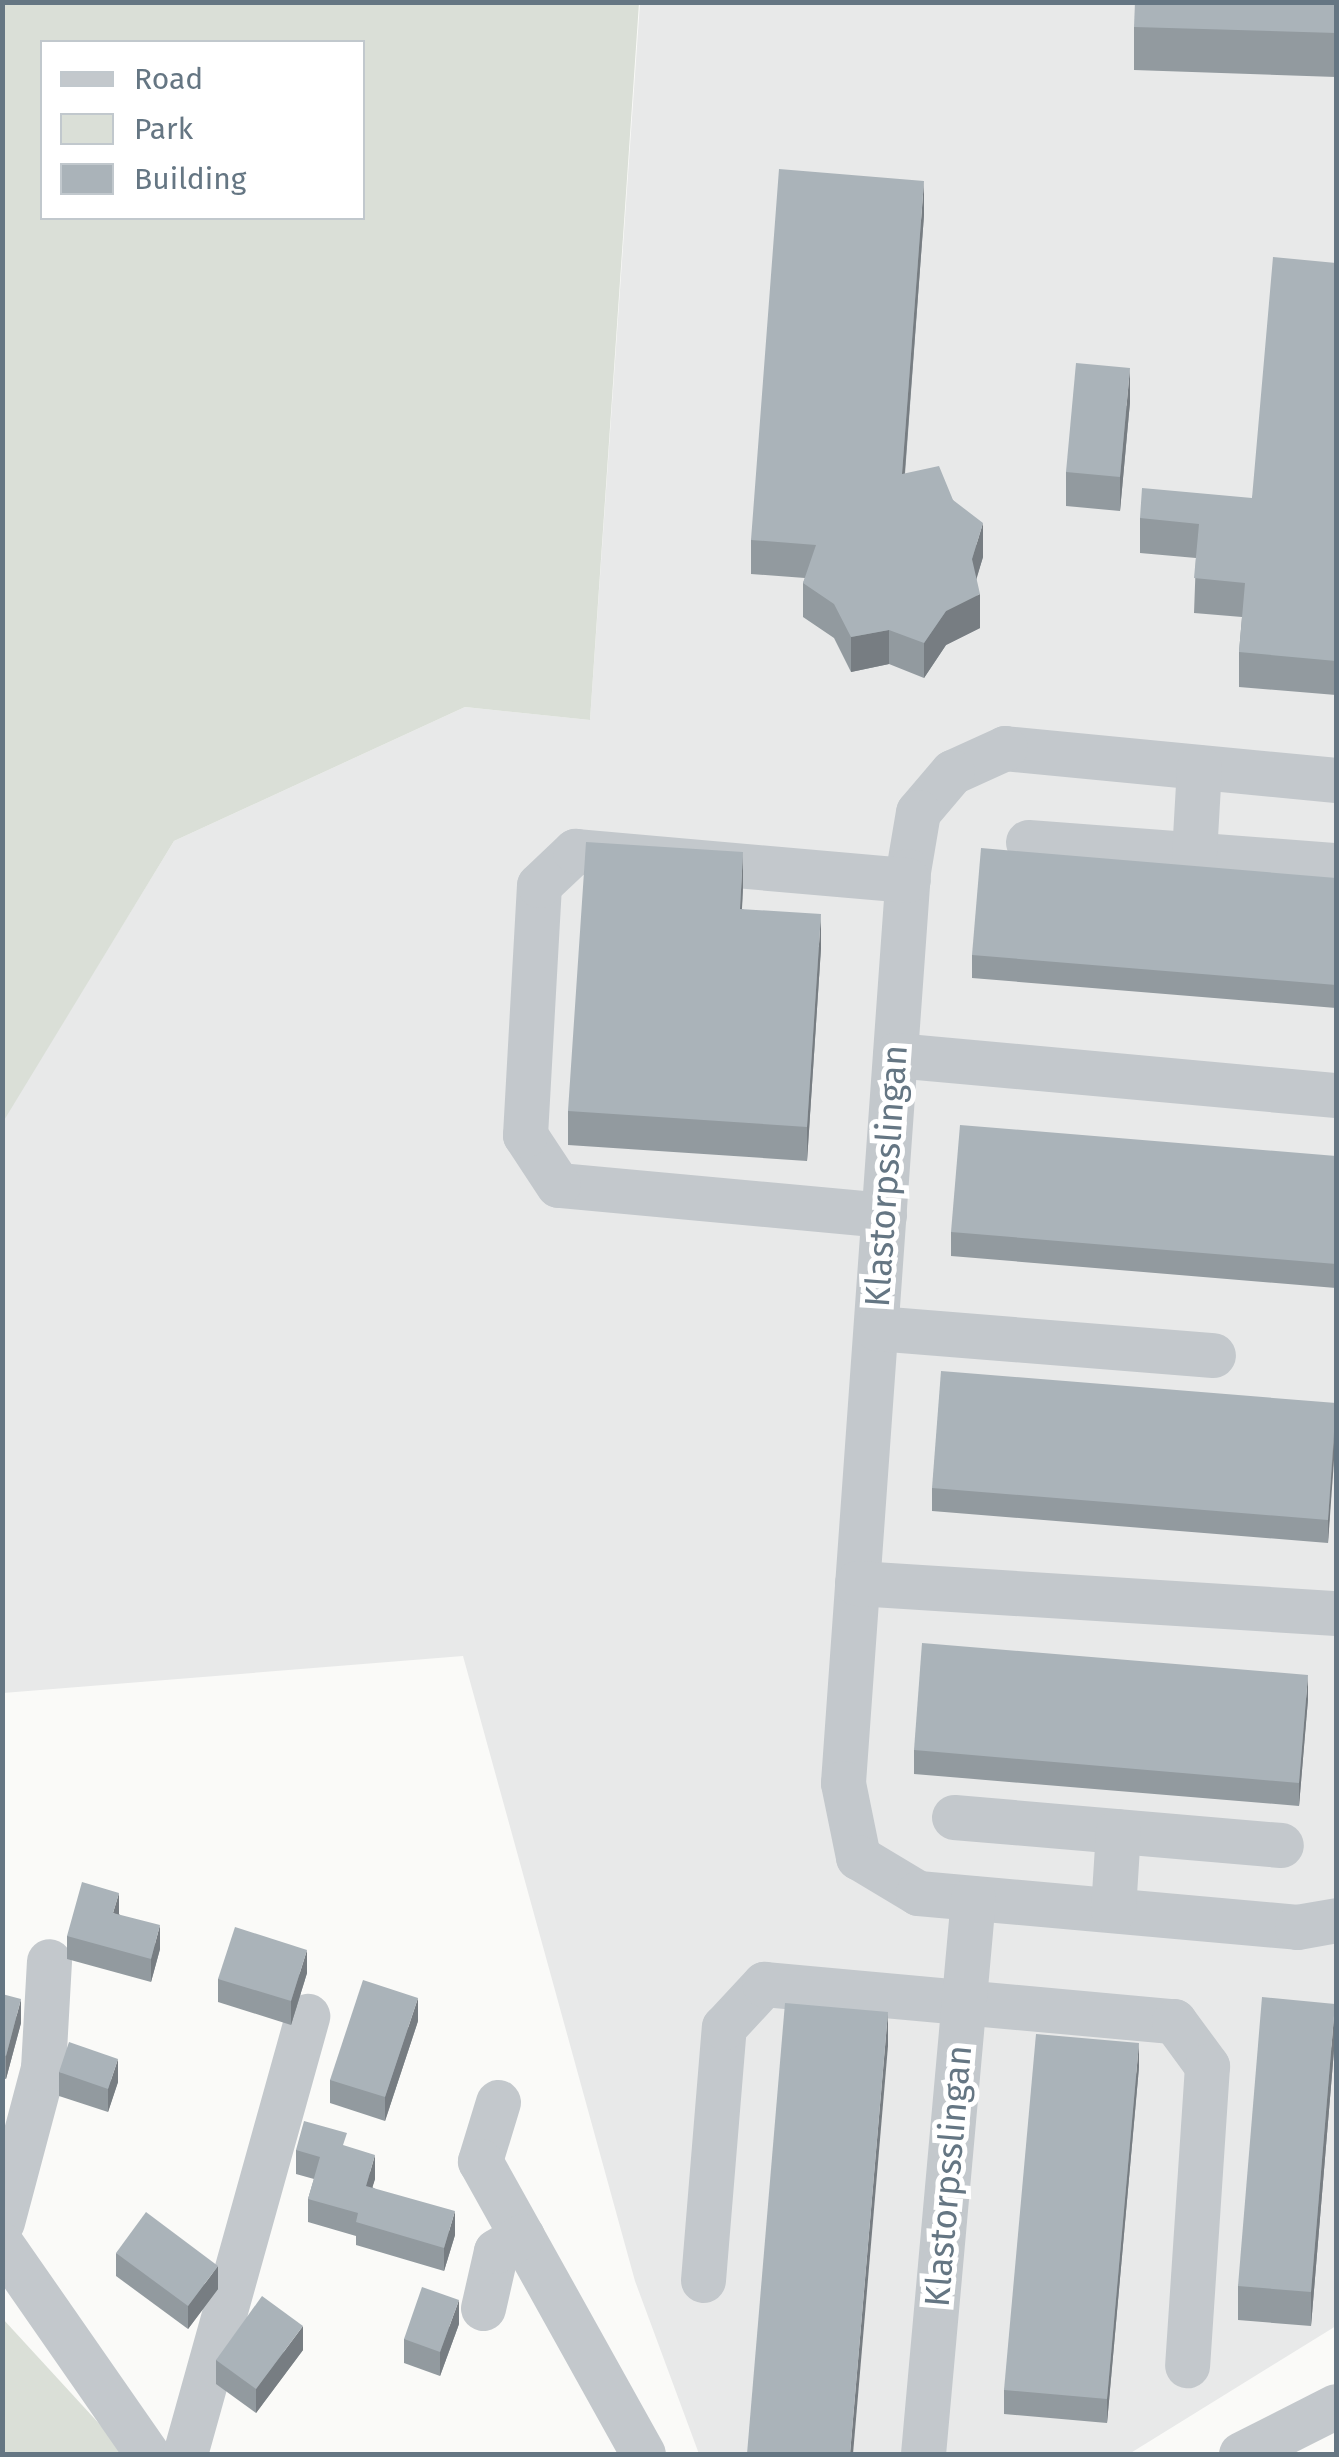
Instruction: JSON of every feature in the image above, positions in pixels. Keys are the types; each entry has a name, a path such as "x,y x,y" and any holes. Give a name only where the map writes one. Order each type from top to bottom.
{"street":[{"name":"Klastorpsslingan","path":"1336,780 1005,748 952,772 918,812 908,880 843,1783 858,1857 918,1893 1297,1927 1336,1920"},
{"path":"1194,854 1199,767"},
{"path":"1028,842 1336,865"},
{"path":"884,1215 558,1185 525,1135 539,885 576,852 908,880"},
{"path":"895,1056 1336,1095"},
{"path":"876,1328 1212,1355"},
{"path":"858,1582 1336,1613"},
{"path":"954,1817 1281,1845"},
{"path":"1112,1910 1118,1831"},
{"name":"Klastorpsslingan","path":"923,2454 973,1898"},
{"path":"2,2222 43,2068 49,1962"},
{"path":"703,2280 724,2027 764,1984 1174,2022 1207,2066 1187,2365"},
{"path":"186,2454 307,2016"},
{"path":"498,2102 480,2162 643,2454"},
{"path":"483,2308 496,2252 522,2236"},
{"path":"2,2245 147,2454"},
{"path":"1254,2451 1336,2406"}],"shaded area":[{"path":"640,3 1336,3 1336,2326 1129,2454 699,2454 635,2281 463,1656 3,1693 2,1122 174,841 465,707 590,720"}],"green space":[{"path":"3,2 639,3 590,720 465,707 174,841 3,1122"},
{"path":"3,2319 127,2454 3,2454"}],"building":[{"path":"1135,2 1336,2 1336,33 1134,27"},
{"path":"779,169 924,181 902,474 939,466 953,500 983,523 972,559 980,594 946,611 924,643 889,630 851,637 834,604 803,583 816,545 751,540"},
{"path":"1273,257 1336,263 1336,661 1239,652 1245,583 1194,578 1199,524 1140,518 1142,488 1252,498"},
{"path":"1076,363 1130,368 1120,477 1066,472"},
{"path":"586,842 743,852 740,909 821,914 807,1127 568,1111"},
{"path":"981,848 1336,878 1336,985 972,955"},
{"path":"960,1125 1336,1156 1336,1264 951,1232"},
{"path":"941,1371 1336,1403 1328,1520 932,1488"},
{"path":"922,1643 1308,1675 1299,1783 914,1750"},
{"path":"82,1882 119,1893 113,1913 160,1925 151,1959 67,1936"},
{"path":"235,1927 307,1950 291,2001 218,1979"},
{"path":"363,1980 418,1998 385,2097 330,2080"},
{"path":"2,1994 21,1999 6,2056 2,2054"},
{"path":"1262,1997 1335,2004 1311,2292 1238,2286"},
{"path":"785,2003 888,2012 850,2454 747,2454"},
{"path":"1036,2034 1139,2043 1107,2399 1004,2390"},
{"path":"69,2042 118,2059 108,2089 59,2072"},
{"path":"304,2121 347,2133 343,2145 375,2155 366,2186 455,2211 444,2248 356,2222 358,2213 308,2199 320,2157 296,2150"},
{"path":"146,2212 218,2266 188,2306 116,2253"},
{"path":"422,2287 459,2300 440,2352 404,2339"},
{"path":"262,2296 303,2326 256,2389 216,2360"}]}
